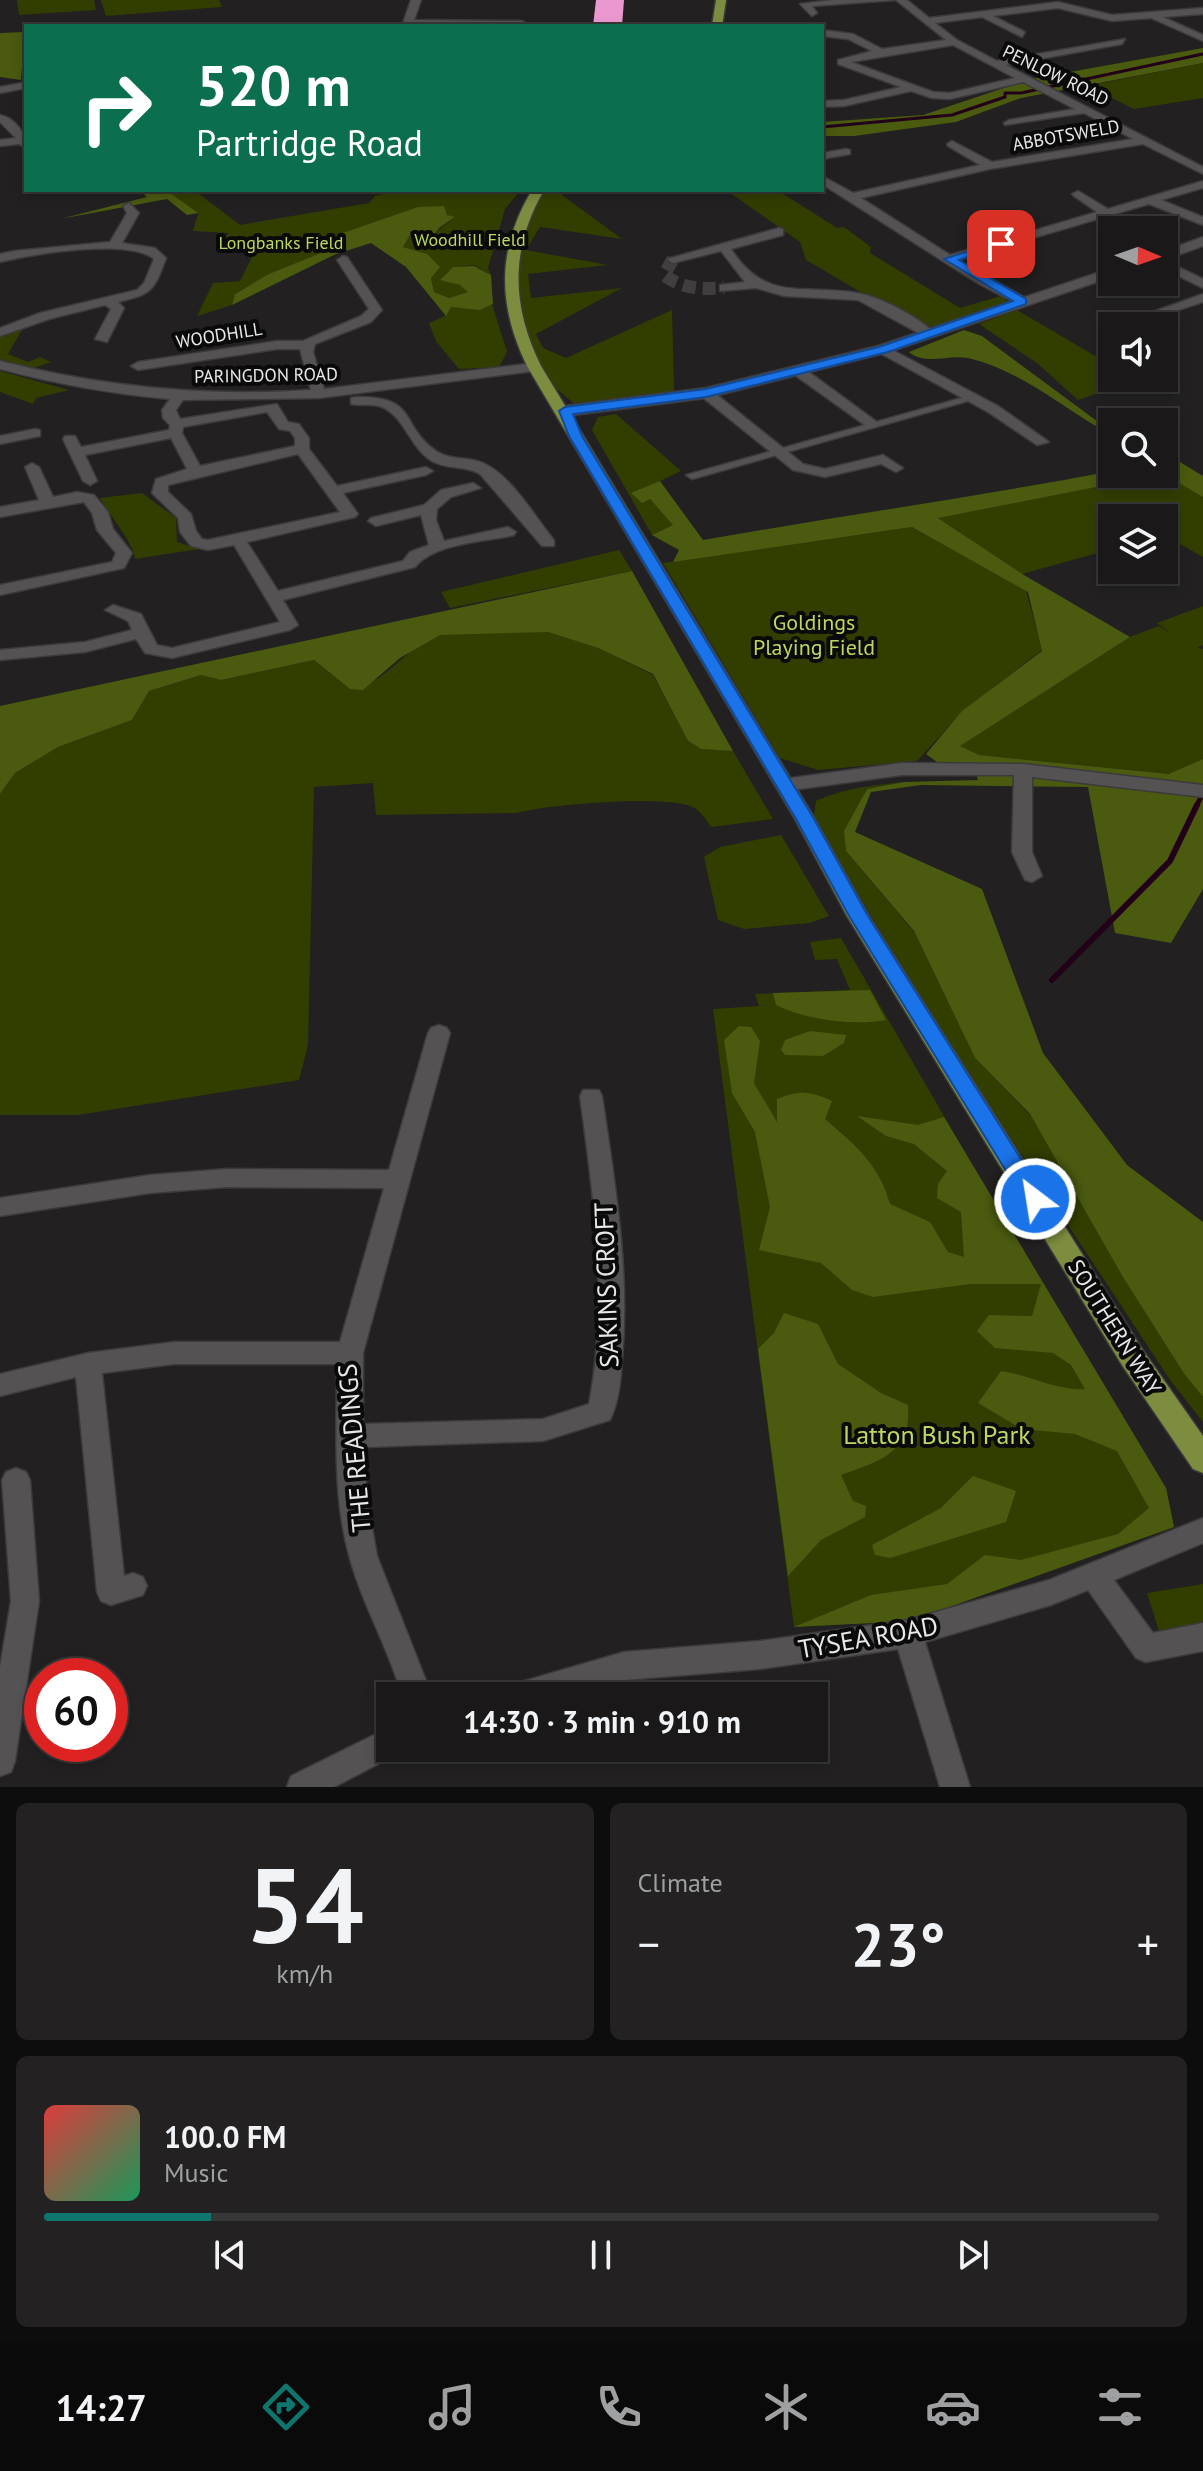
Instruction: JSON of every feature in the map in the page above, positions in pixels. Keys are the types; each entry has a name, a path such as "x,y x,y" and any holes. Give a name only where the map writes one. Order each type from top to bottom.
{"main road":[{"path":"717,24 721,0"},
{"name":"SOUTHERN WAY","path":"537,192 514,235 509,262 509,291 519,334 534,367 565,411 575,436 784,785 858,916 1132,1357 1203,1460"}],"street":[{"path":"416,0 407,24 522,24"},
{"path":"812,13 805,4 890,0"},
{"name":"PENLOW ROAD","path":"901,0 954,42 1203,171"},
{"path":"982,0 1007,11"},
{"path":"925,21 1063,2 1112,18 1203,11"},
{"path":"985,15 1022,34"},
{"path":"1155,17 1203,38"},
{"path":"824,33 850,36 881,52"},
{"path":"995,64 1122,41"},
{"path":"827,63 954,42"},
{"path":"841,62 910,88 950,96 1023,79"},
{"path":"0,90 22,86"},
{"path":"824,104 844,103 910,88"},
{"name":"ABBOTSWELD","path":"1009,123 1086,110"},
{"path":"5,118 24,141"},
{"name":"ABBOTSWELD","path":"852,197 990,166 1147,140"},
{"path":"0,143 24,142"},
{"name":"ABBOTSWELD","path":"952,144 990,166"},
{"path":"824,156 846,152"},
{"path":"824,180 1022,302"},
{"path":"949,259 1203,184"},
{"path":"1078,194 1107,213"},
{"path":"1150,200 1203,221"},
{"path":"113,247 133,213 129,206"},
{"path":"673,259 779,232"},
{"path":"1178,251 1203,241"},
{"path":"0,258 59,248 113,247 148,248 160,258 147,290 34,319 0,332"},
{"path":"724,247 741,275 754,285"},
{"name":"WOODHILL","path":"138,366 277,345 307,345 316,336 366,319 376,310 343,260"},
{"path":"1178,271 1203,284"},
{"path":"565,411 706,393 883,349 1098,277"},
{"path":"724,288 754,285 788,294 863,297 927,332"},
{"path":"1160,312 1203,298"},
{"path":"102,339 118,308 109,302"},
{"path":"307,345 319,394"},
{"path":"883,349 969,399 993,409 1042,442"},
{"name":"PARINGDON ROAD","path":"0,365 81,384 179,395 319,394 534,367"},
{"path":"797,370 874,425"},
{"path":"706,393 798,467 825,473 883,459 896,468"},
{"path":"179,395 169,410 170,418 196,471"},
{"path":"90,481 73,445 176,429 270,407 374,399 394,404 427,449 441,460 478,466 548,543"},
{"path":"692,475 969,399"},
{"path":"270,407 284,426 294,427 302,444 350,514 208,545 197,543 188,532 186,517 160,493 161,482 302,444"},
{"path":"0,440 35,433"},
{"path":"48,502 26,468 51,463"},
{"path":"333,491 426,477 433,503 428,520 438,547"},
{"path":"376,521 433,503 446,493 473,488"},
{"path":"0,512 77,497 95,502 105,530 124,553 118,565 0,590"},
{"path":"273,597 409,564 416,555 438,547 508,532"},
{"path":"113,610 135,618 151,649 172,653 290,625 238,539"},
{"path":"0,655 85,647 141,633"},
{"path":"784,785 902,769 1023,770 1203,791"},
{"path":"1023,770 1022,852 1032,876"},
{"path":"350,1353 439,1033"},
{"name":"SAKINS CROFT","path":"351,1436 543,1430 601,1412 611,1370 610,1238 591,1096"},
{"path":"0,1207 150,1184 211,1179 399,1179"},
{"name":"THE READINGS","path":"0,1385 88,1364 174,1353 350,1353 354,1510 371,1582 414,1682"},
{"path":"88,1364 111,1592 133,1586"},
{"path":"0,1761 25,1601 16,1480"},
{"name":"TYSEA ROAD","path":"569,1682 624,1666 760,1655 908,1634 1051,1592 1203,1530"},
{"path":"1094,1575 1146,1648 1203,1637"},
{"path":"908,1634 955,1787"},
{"path":"307,1786 376,1749"}],"green space":[{"path":"17,0 94,0 96,10 19,15"},
{"path":"101,0 219,0 222,7 106,16"},
{"path":"24,32 21,80 0,77 0,33"},
{"path":"1203,48 1203,63 1021,98 956,122 854,136 824,136 824,122 923,115 1031,79"},
{"path":"1203,63 1203,98 1134,109 1087,86"},
{"path":"141,192 169,192 198,213 187,215 167,199 60,219 147,197"},
{"path":"168,192 197,192 240,225 369,203 375,196 389,192 519,192 505,209 488,268 491,275 474,265 453,267 441,279 460,285 469,292 449,298 434,292 426,254 403,247 410,235 433,234 454,218 447,215 365,239 286,268 235,294 232,305 197,316 213,283 240,281 255,251 221,248 228,233 193,231 198,214"},
{"path":"543,192 563,192 562,195 622,239 540,227 526,250 608,265 528,274 531,298 622,288 536,334 543,348 566,358 672,310 674,391 578,407 539,374 521,309 515,258 529,211"},
{"path":"729,192 780,192 837,228 844,227 871,247 870,253 960,308 1001,296 1008,302 931,327 915,324 806,260 800,242"},
{"path":"444,206 447,215 455,217 439,228 429,242 417,242 416,236 410,235 403,247 427,254 440,267 431,278 434,292 449,298 468,292 460,285 440,280 453,267 474,266 491,275 493,304 480,310 451,307 446,316 406,267 371,243 336,254 232,305 235,294 269,274 326,251 320,241 418,207"},
{"path":"492,304 507,352 499,367 459,369 436,341 429,323 445,316 451,307 480,309"},
{"path":"1017,310 1098,358 1098,392 1102,392 1078,400 1037,363 979,324"},
{"path":"23,328 8,354 28,362 40,357 51,362 32,369 0,359 0,337"},
{"path":"964,330 982,336 1098,422 1098,427 1019,378 986,363 960,357 923,358 909,352"},
{"path":"0,371 69,390 36,398 33,404 0,392"},
{"path":"616,414 681,471 660,481 650,499 674,525 652,535 592,430 598,417"},
{"path":"1178,461 1203,476 1203,497 1178,482"},
{"path":"1098,473 1098,487 938,518 1024,575 1130,637 960,746 979,755 1169,774 1203,759 1203,889 1171,943 1115,933 1088,787 921,785 871,792 855,832 982,889 1043,1053 1127,1165 1203,1222 1203,1397 1185,1375 1123,1277 1030,1114 975,1058 914,931 846,851 844,831 867,789 904,782 978,780 973,764 937,762 926,754 962,711 1042,651 1028,592 912,527 673,562 679,550 652,535 673,525 650,499 642,503 631,493 660,481 703,540"},
{"path":"1178,481 1203,497 1203,557 1178,543 1178,504 1098,504 1098,553 1022,574 937,517 1098,486 1178,488"},
{"path":"142,493 176,518 177,542 199,549 135,559 126,537 100,498"},
{"name":"Goldings Playing Field","path":"912,527 1026,590 1042,650 963,711 917,761 818,770 780,758 663,563"},
{"path":"619,550 632,571 450,608 441,592"},
{"path":"632,571 733,751 701,749 688,741 653,674 598,648 548,632 440,635 400,658 363,690 350,689 314,660 221,680 201,675 149,691 132,720 58,747 15,773 0,794 0,706"},
{"path":"1203,606 1203,645 1197,648 1203,649 1203,759 1170,774 979,755 959,746 1130,637 1159,626 1172,634 1157,623"},
{"path":"454,632 548,632 598,648 653,675 688,741 701,749 733,751 773,819 712,827 696,809 683,804 637,801 580,804 517,813 376,815 373,783 314,787 308,1045 299,1080 78,1115 0,1115 0,794 15,773 58,747 132,720 149,691 201,675 221,680 314,660 350,689 374,681 429,639"},
{"path":"904,782 866,789 846,851 915,933 975,1058 1031,1116 1185,1375 1203,1397 1203,1422 1170,1380 987,1101 898,960 814,816 816,801 859,788"},
{"path":"781,835 829,916 810,923 744,929 718,920 704,857 720,847"},
{"name":"Latton Bush Park","path":"841,938 1041,1284 1166,1488 1174,1527 910,1621 794,1627 713,1009 759,1006 755,994 850,990 837,959 815,960 810,942"},
{"path":"870,990 886,1020 860,1022 816,1018 776,1005 773,993"},
{"path":"739,1026 751,1027 760,1041 754,1083 777,1122 777,1099 804,1093 832,1101 825,1119 873,1167 890,1204 930,1222 948,1252 964,1257 961,1212 937,1198 938,1184 947,1171 914,1144 886,1136 857,1116 918,1125 944,1117 1166,1488 1174,1527 910,1621 794,1627 871,1595 947,1584 985,1555 1021,1560 1118,1534 1149,1508 1117,1451 1075,1434 1022,1429 978,1403 1001,1371 1064,1388 1085,1389 1071,1365 1053,1353 995,1348 977,1331 989,1315 1032,1316 1041,1284 970,1284 873,1297 852,1290 821,1263 759,1250 770,1207 755,1132 732,1093 724,1040"},
{"path":"810,1031 846,1035 844,1043 823,1056 785,1055 781,1050 785,1040"},
{"path":"784,1313 818,1324 838,1364 881,1393 908,1405 908,1421 899,1445 880,1459 841,1475 853,1501 866,1506 865,1517 821,1540 788,1576 758,1349 774,1333"},
{"path":"973,1476 1016,1491 1006,1522 890,1558 875,1555 872,1545 941,1508"},
{"path":"1203,1584 1203,1639 1159,1631 1147,1593"}],"building":[{"path":"596,0 624,0 622,24 593,24"}],"waterway":[{"path":"824,127 952,115 1005,97 1005,93 1021,93 1203,54"},
{"path":"1197,805 1203,793"},
{"path":"1052,980 1170,861 1197,805"}],"tunnel":[{"path":"673,259 664,275 671,280 692,287 724,288"}],"route":[{"path":"1001,244 949,259 1022,302 883,349 706,393 565,411 575,436 805,819 858,916 1035,1199"}],"park label":[{"name":"Woodhill Field","path":"470,239"},
{"name":"Longbanks Field","path":"281,242"}]}
